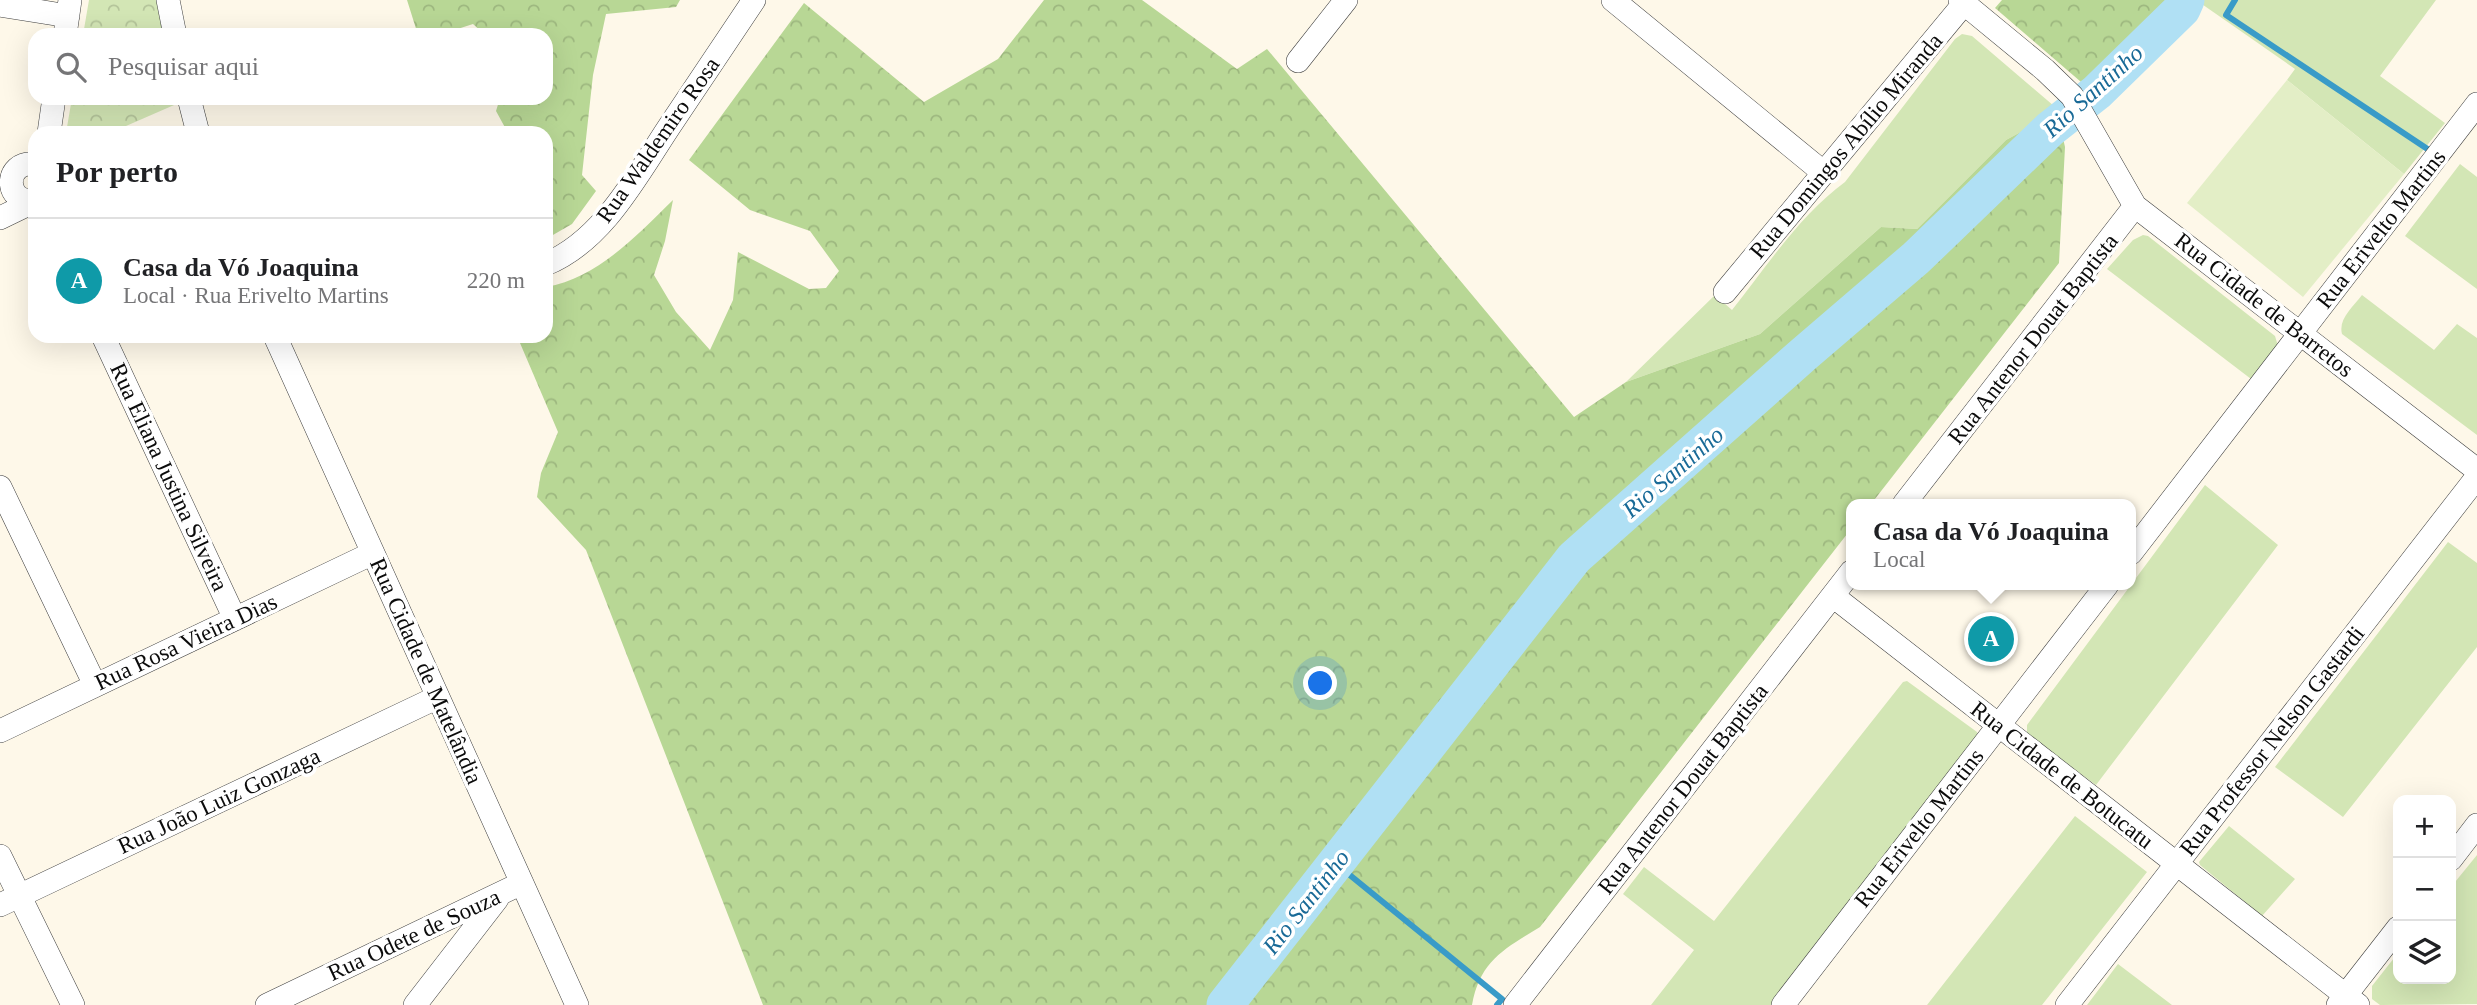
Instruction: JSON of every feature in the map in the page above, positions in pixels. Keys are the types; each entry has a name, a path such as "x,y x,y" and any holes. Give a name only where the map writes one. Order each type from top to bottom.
{"street":[{"path":"168,0 174,28"},
{"name":"Rua Waldemiro Rosa","path":"553,260 585,240 624,194 754,0"},
{"path":"1298,61 1346,0"},
{"path":"1613,0 1824,173"},
{"name":"Rua Domingos Abílio Miranda","path":"1726,292 1964,1"},
{"name":"Rua Cidade de Barretos","path":"1964,1 2045,70 2077,105 2136,206 2477,470"},
{"path":"0,5 68,17"},
{"name":"Rua Erivelto Martins","path":"2136,547 2477,104"},
{"path":"50,126 53,105"},
{"path":"189,105 191,126"},
{"path":"13,174 13,190 16,195 28,201"},
{"path":"0,218 28,204"},
{"name":"Rua Antenor Douat Baptista","path":"1908,499 2136,206"},
{"name":"Rua Eliana Justina Silveira","path":"106,343 234,619"},
{"name":"Rua Cidade de Matelândia","path":"278,343 577,1005"},
{"name":"Rua Professor Nelson Gastardi","path":"2067,1005 2477,477"},
{"path":"0,487 95,685"},
{"name":"Rua Rosa Vieira Dias","path":"0,730 373,553"},
{"name":"Rua Antenor Douat Baptista","path":"1522,1002 1846,579"},
{"name":"Rua Erivelto Martins","path":"1783,1005 2103,590"},
{"name":"Rua Cidade de Botucatu","path":"1833,596 2176,864 2347,1002"},
{"name":"Rua João Luiz Gonzaga","path":"10,900 438,697"},
{"path":"2452,858 2477,825"},
{"path":"0,856 10,900 73,1005"},
{"name":"Rua Odete de Souza","path":"267,1005 522,883"},
{"path":"415,1005 501,894"},
{"path":"2347,1002 2393,935"}],"green space":[{"path":"89,0 157,0 163,28 84,28"},
{"path":"407,0 680,0 676,7 606,14 593,75 582,175 596,191 572,224 553,235 553,126 504,126 496,111 498,105 553,105 553,28 477,28 473,24 461,28 416,28"},
{"path":"1044,0 1142,0 1237,69 1267,49 1574,417 1626,382 1760,334 1881,227 1917,229 2006,140 2057,112 2065,147 2059,263 1875,499 1846,499 1846,535 1540,927 1495,958 1481,977 1472,1005 763,1005 586,550 537,497 541,473 558,432 520,343 553,343 553,285 583,275 600,265 631,241 673,200 665,241 654,275 676,312 710,350 733,300 738,252 809,289 826,288 839,271 810,231 750,210 689,160 804,3 924,102 998,59"},
{"path":"2002,0 2176,0 2088,88 1995,8"},
{"path":"2196,0 2436,0 2380,76 2445,123 2404,174 2287,80 2295,69"},
{"path":"1962,34 1972,36 2054,106 2057,112 2006,140 1917,229 1881,227 1760,334 1626,382 1715,295 1732,310 1799,225 1845,182 1955,39"},
{"path":"2287,80 2404,174 2303,297 2187,203"},
{"path":"71,105 174,105 126,126 67,126"},
{"path":"2460,164 2477,177 2477,289 2405,236"},
{"path":"2143,235 2148,236 2275,336 2278,346 2255,382 2107,269 2133,240"},
{"path":"2362,295 2434,350 2457,324 2477,338 2477,435 2342,334 2344,318"},
{"path":"2205,485 2278,545 2096,785 2027,735 2027,725 2127,590 2136,590 2136,578"},
{"path":"2448,542 2477,563 2477,647 2343,817 2275,767"},
{"path":"1907,681 1977,732 1979,739 1771,1005 1651,1005 1694,950 1623,894 1644,867 1714,921 1903,682"},
{"path":"2075,816 2147,872 2042,1005 1927,1005"},
{"path":"2229,826 2295,879 2262,916 2200,865 2199,862"},
{"path":"2477,855 2477,1004 2380,1005 2372,999 2372,986 2393,959 2393,984 2456,984 2456,881"},
{"path":"2118,964 2172,1005 2087,1005"}],"waterway":[{"name":"Rio Santinho","path":"1225,1005 1574,558 1916,258 2050,129 2097,92 2182,9 2186,0"},
{"path":"2235,0 2226,15 2429,150"},
{"path":"1335,863 1502,999 1497,1005"}],"place":[{"name":"Casa da Vó Joaquina","path":"1991,639"}]}
